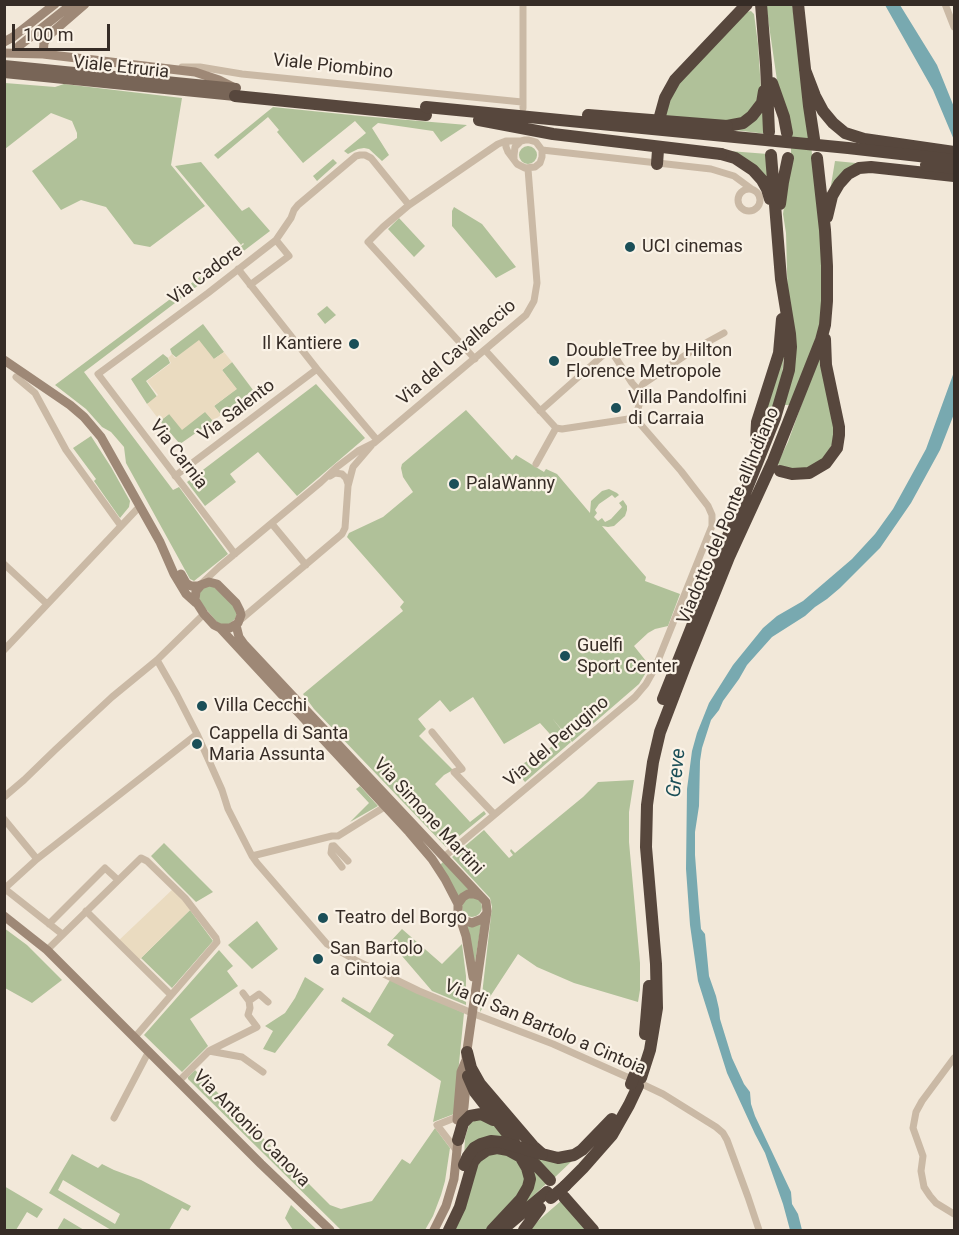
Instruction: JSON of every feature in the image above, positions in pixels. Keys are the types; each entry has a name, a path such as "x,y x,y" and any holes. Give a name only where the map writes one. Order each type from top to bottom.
{"highway":[{"path":"660,116 664,98 675,80 747,4"},
{"path":"761,4 769,132"},
{"path":"798,4 814,140"},
{"path":"235,92 426,111 586,115 727,126 743,123 758,109 763,98 766,65"},
{"path":"766,65 784,117 787,133"},
{"path":"805,70 827,117 845,133 864,139 954,152"},
{"path":"426,111 553,134 721,154 740,160 762,180 770,197 777,238"},
{"path":"501,114 954,160"},
{"path":"479,120 954,168"},
{"path":"657,164 658,150"},
{"name":"Viadotto del Ponte all'Indiano","path":"771,155 781,279 789,324"},
{"name":"Viadotto del Ponte all'Indiano","path":"502,1230 584,1168 612,1135 629,1106 643,1047 649,1002 649,968 638,834 648,752 653,728 678,660 775,418 789,370 791,347 780,205 788,158"},
{"name":"Viadotto del Ponte all'Indiano","path":"514,1230 540,1208 592,1147 612,1119 650,1050 657,1008 646,834 653,762 660,732 686,664 816,355 825,325 827,301 825,230 817,158"},
{"path":"825,230 832,196 843,178 859,168 871,167 954,176"},
{"path":"756,440 757,423 780,347 781,279"},
{"path":"780,471 792,474 809,473 826,463 837,448 839,435 826,365 825,325"},
{"path":"466,1056 467,1071 473,1088 498,1123 593,1230"},
{"path":"466,1056 480,1084 542,1154"},
{"path":"457,1145 465,1120 472,1115 483,1114 498,1123"},
{"path":"447,1230 458,1196 464,1165 474,1148 491,1141 558,1158 574,1155 582,1150 612,1119"},
{"path":"492,1230 513,1210 524,1195 530,1179 514,1142"},
{"path":"447,1230 460,1207 473,1162 477,1157 487,1150 497,1148 520,1156"},
{"path":"524,1230 540,1208"}],"main road":[{"name":"Viale Etruria","path":"4,65 235,92"},
{"name":"Viale Etruria","path":"4,73 235,92"}],"street":[{"path":"4,42 55,4"},
{"path":"19,46 72,4"},
{"path":"43,54 44,43 49,35 85,4"},
{"name":"Viale Piombino","path":"140,65 200,67 242,74 523,105 523,4"},
{"path":"945,4 954,27"},
{"name":"Viale Piombino","path":"4,53 43,54 202,74 219,80 235,92"},
{"path":"4,78 44,77"},
{"path":"506,141 515,132"},
{"path":"506,141 507,150 514,159 520,166 535,167 543,157 542,150 528,137 515,147 514,159"},
{"path":"475,359 368,242 409,205 498,144 506,141 521,141"},
{"path":"542,150 719,170 734,176 753,190 759,195 760,202 757,208 750,212 743,210 739,204 739,196 746,189 753,190"},
{"path":"276,240 298,205 360,155 371,158 409,205"},
{"name":"Via del Cavallaccio","path":"201,585 337,467 375,442 526,315 533,305 537,283 528,168"},
{"path":"742,182 743,191"},
{"name":"Via Cadore","path":"98,374 276,240 289,256 250,285"},
{"path":"220,628 228,629 238,623 344,532 348,486 353,467 375,442 238,269"},
{"path":"485,350 556,428 562,429 635,417 643,384 724,333"},
{"path":"540,411 610,349 640,393"},
{"name":"Via Simone Martini","path":"4,360 55,393 84,417 101,437 165,550 187,584 193,586 211,582 220,585 238,606 241,615 238,623 239,637 244,644 484,900 486,914 466,1056 461,1071 456,1168 443,1214 434,1230"},
{"name":"Via Salento","path":"175,476 317,369"},
{"name":"Via Carnia","path":"98,374 235,554"},
{"path":"16,377 35,393 66,450 121,526"},
{"name":"Via del Perugino","path":"444,857 641,691 655,668 712,526 712,515 708,506 681,471 635,417"},
{"path":"536,464 556,428"},
{"path":"321,482 338,473 345,476 348,486"},
{"path":"4,650 140,506"},
{"path":"272,524 306,565"},
{"name":"Via Simone Martini","path":"165,550 174,574 186,594 386,806 432,859 458,904 475,988"},
{"path":"4,564 47,604"},
{"path":"196,603 195,595 201,585"},
{"path":"4,797 112,697 157,660 204,614"},
{"name":"Via di San Bartolo a Cintoia","path":"157,660 197,734 228,809 252,856 327,944 419,991 553,1044 634,1080 663,1094 716,1127 727,1140 759,1230"},
{"path":"432,732 462,769 454,772 494,814"},
{"path":"62,934 5,889 37,859 197,734"},
{"path":"342,867 331,853 338,836 386,806"},
{"path":"4,819 37,859"},
{"path":"252,856 338,836"},
{"path":"326,839 326,844 333,846 348,861"},
{"path":"47,950 139,859 144,859 185,898 216,938 216,944 135,1037"},
{"path":"49,924 105,868 118,880"},
{"name":"Via Simone Martini","path":"458,904 468,894 480,896"},
{"path":"86,911 171,995"},
{"path":"460,917 472,923 482,919 486,914"},
{"name":"Via Antonio Canova","path":"4,916 47,950 330,1230"},
{"path":"179,1081 209,1051 257,1027 248,1015 249,1001 243,993"},
{"path":"249,1001 259,994 268,1002"},
{"path":"114,1118 149,1051"},
{"path":"209,1051 242,1057 263,1072"},
{"name":"Via Simone Martini","path":"457,1145 467,1078 466,1056"},
{"path":"954,1058 922,1101 916,1112 913,1128 923,1156 921,1171 924,1187 936,1203 954,1214"},
{"path":"457,1117 437,1125 457,1145"}],"green space":[{"path":"766,5 792,5 799,47 821,241 822,310 820,326 792,405 783,405 788,309 786,233 783,214 791,156 791,135 779,94"},
{"path":"751,11 754,14 758,44 761,90 759,102 747,116 730,122 665,118 668,101 676,85 747,12"},
{"path":"5,83 55,87 64,84 182,98 171,165 205,206 150,247 134,244 106,207 81,200 61,210 32,171 77,138 72,121 51,113 5,149"},
{"path":"765,105 767,134 734,130"},
{"path":"273,107 467,125 441,142 433,131 378,123 372,128 389,155 382,161 369,149 358,149 348,154 344,151 366,133 355,121 303,163 277,132 279,130 268,117 218,159 214,155"},
{"path":"524,146 532,146 537,151 535,162 524,164 519,159 519,151"},
{"path":"729,151 768,154 770,184"},
{"path":"333,159 337,163 317,181 313,176"},
{"path":"835,161 866,164 830,191"},
{"path":"201,162 242,211 249,207 270,231 84,372 173,490 179,487 228,554 194,581 190,579 126,463 124,447 86,409 55,385 244,244 241,245 175,166"},
{"path":"454,207 482,224 516,267 496,278 452,226"},
{"path":"399,218 425,246 414,257 388,229"},
{"path":"327,306 336,315 325,324 317,314"},
{"path":"203,324 224,352 214,359 177,358 172,354 170,349"},
{"path":"785,344 782,377 762,441 760,427"},
{"path":"821,350 833,425 833,443 824,458 804,470 785,468 777,464 788,442"},
{"path":"163,354 170,363 146,381 158,398 147,404 131,379"},
{"path":"232,362 253,390 221,415 214,406 236,389 222,370"},
{"path":"316,384 365,438 297,496 258,452 230,474 236,482 205,506 187,482"},
{"path":"466,410 512,460 516,455 544,472 546,469 557,474 590,513 591,501 602,491 609,489 617,493 619,495 615,498 612,495 599,504 594,517 598,521 602,518 605,522 611,519 622,507 619,503 623,500 627,506 625,516 614,526 602,526 646,577 645,581 680,594 668,626 648,633 634,646 650,666 639,684 572,742 552,718 571,742 525,782 514,769 558,743 540,723 504,744 473,697 450,712 440,700 418,719 426,729 419,736 453,770 435,784 470,822 484,811 486,814 446,847 314,709 303,694 403,611 400,607 404,602 347,537 349,533 383,517 413,492 403,477 402,464"},
{"path":"206,412 213,421 180,444 160,421 169,414"},
{"path":"91,436 130,501 129,507 120,518 94,481 96,479 73,448"},
{"path":"212,585 235,607 237,613 235,619 229,624 217,622 200,602 199,595 202,588"},
{"path":"634,780 629,812 629,842 640,963 638,1002 574,983 537,967 518,954 480,1012 492,907 490,898 452,857 484,830 509,858 513,855 511,849 515,853 598,782"},
{"path":"360,786 378,806 350,822 369,803 356,789"},
{"path":"164,843 213,892 196,902 151,856"},
{"path":"444,861 470,890 457,897 440,865"},
{"path":"472,897 479,900 482,907 479,914 472,917 465,914 462,907 465,900"},
{"path":"190,910 213,941 172,988 141,958"},
{"path":"257,921 278,949 252,969 228,945"},
{"path":"465,924 481,924 475,962 474,962"},
{"path":"4,928 27,945 62,980 32,1003 5,988"},
{"path":"402,929 442,964 462,944 466,976 466,1005 432,991 390,942"},
{"path":"219,950 233,966 227,971 238,986 190,1019 208,1046 182,1072 144,1035"},
{"path":"305,977 324,989 275,1053 263,1049 273,1031 265,1026 285,1013"},
{"path":"390,980 464,1013 454,1114 433,1122 441,1081 387,1045 394,1035 341,1001 343,997 370,1013"},
{"path":"195,1070 330,1205 341,1209 372,1201 402,1159 410,1164 435,1128 450,1148 441,1195 425,1230 341,1230 188,1079"},
{"path":"481,1118 492,1122 507,1140 464,1159 465,1138 470,1123"},
{"path":"497,1152 515,1157 525,1177 524,1191 489,1230 453,1230 480,1158"},
{"path":"72,1154 98,1168 102,1164 141,1180 191,1206 188,1211 182,1208 169,1230 111,1230 49,1193","holes":["63,1180 120,1214 115,1224 58,1190"]},
{"path":"531,1154 573,1160 553,1179"},
{"path":"531,1169 548,1182 511,1217"},
{"path":"4,1186 43,1209 37,1218 27,1212 16,1230 5,1230"},
{"path":"561,1201 589,1230 529,1230 539,1220"},
{"path":"291,1205 317,1230 293,1230 285,1218"},
{"path":"64,1218 84,1230 57,1230"}],"shaded area":[{"path":"199,340 214,359 224,352 232,362 222,370 237,389 214,406 221,415 213,421 205,412 182,430 169,414 160,421 147,404 158,395 147,381 171,363 168,358 172,354 175,358"},
{"path":"174,888 193,907 137,962 117,942"}],"water":[{"path":"885,5 900,5 937,65 954,107 954,140 933,90"},
{"path":"954,372 954,414 940,450 911,503 880,548 840,588 805,616 772,637 747,665 711,720 702,748 695,855 701,929 705,934 709,976 732,1058 750,1092 755,1116 791,1192 792,1204 798,1214 802,1230 790,1230 765,1153 727,1073 698,981 690,925 686,869 687,789 692,751 709,703 733,665 763,628 777,616 803,601 852,559 875,534 893,509 926,449"}],"place":[{"name":"UCI cinemas","path":"630,247"},
{"name":"Il Kantiere","path":"354,344"},
{"name":"DoubleTree by Hilton Florence Metropole","path":"554,361"},
{"name":"Villa Pandolfini di Carraia","path":"616,408"},
{"name":"PalaWanny","path":"454,484"},
{"name":"Guelfi Sport Center","path":"565,656"},
{"name":"Villa Cecchi","path":"202,706"},
{"name":"Cappella di Santa Maria Assunta","path":"197,744"},
{"name":"Teatro del Borgo","path":"323,918"},
{"name":"San Bartolo a Cintoia","path":"318,959"}],"water label":[{"name":"Greve","path":"677,773"}]}
